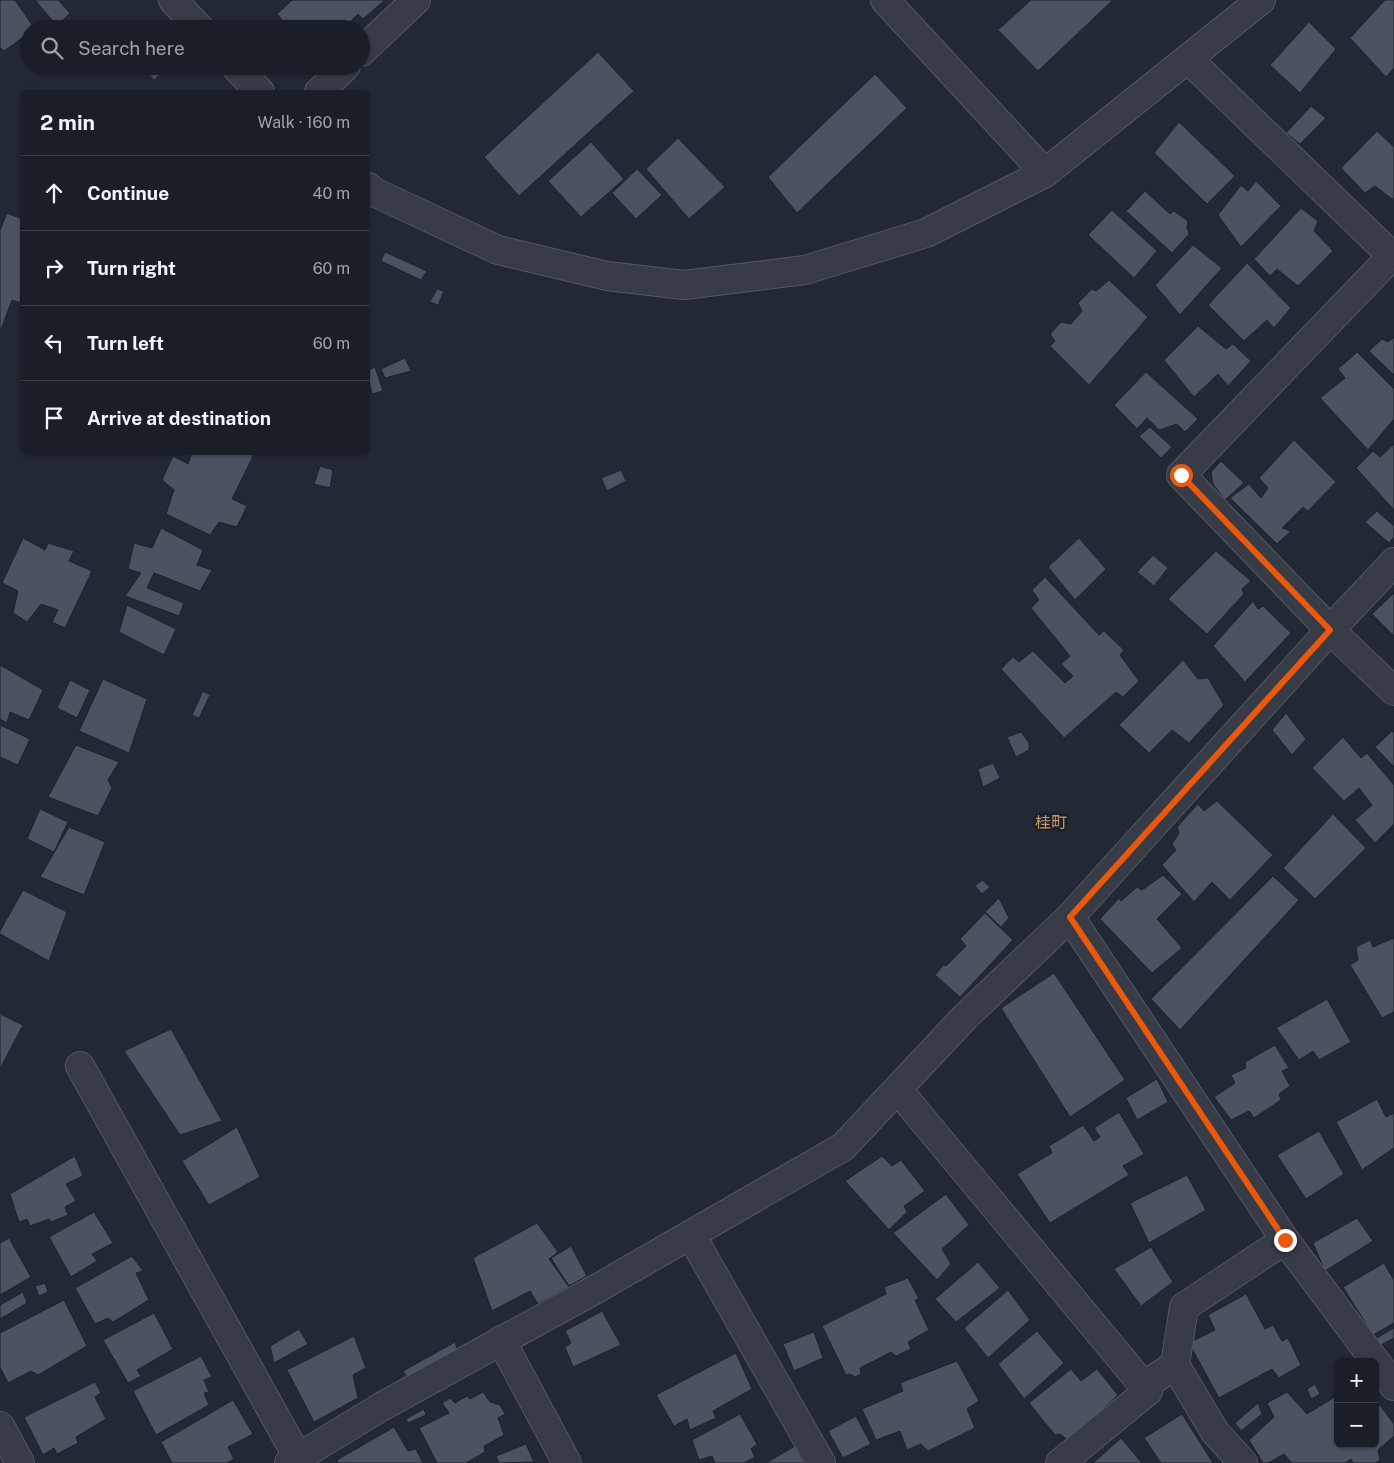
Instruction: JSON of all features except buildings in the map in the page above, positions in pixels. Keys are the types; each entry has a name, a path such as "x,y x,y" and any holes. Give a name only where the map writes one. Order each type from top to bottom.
{"street":[{"path":"173,0 192,20"},
{"path":"370,43 416,0"},
{"path":"884,0 1045,173"},
{"path":"370,189 498,250 607,276 684,284 805,270 926,233 1045,173 1261,0"},
{"path":"1188,59 1393,255 1181,475 1330,630 1394,691"},
{"path":"244,75 258,90"},
{"path":"321,90 337,75"},
{"path":"80,1066 296,1461 381,1407 596,1289 843,1147 965,1017 1070,917 1394,562"},
{"path":"1070,917 1285,1240 1394,1386"},
{"path":"898,1090 1148,1391 1060,1463"},
{"path":"690,1235 821,1463"},
{"path":"1243,1463 1215,1432 1175,1365 1184,1308 1285,1240"},
{"path":"501,1340 567,1463"},
{"path":"1144,1386 1175,1365"},
{"path":"0,1426 20,1463"}],"district":[{"name":"桂町","path":"1051,822"}],"route":[{"path":"1181,475 1330,630 1070,917 1285,1240"}]}
